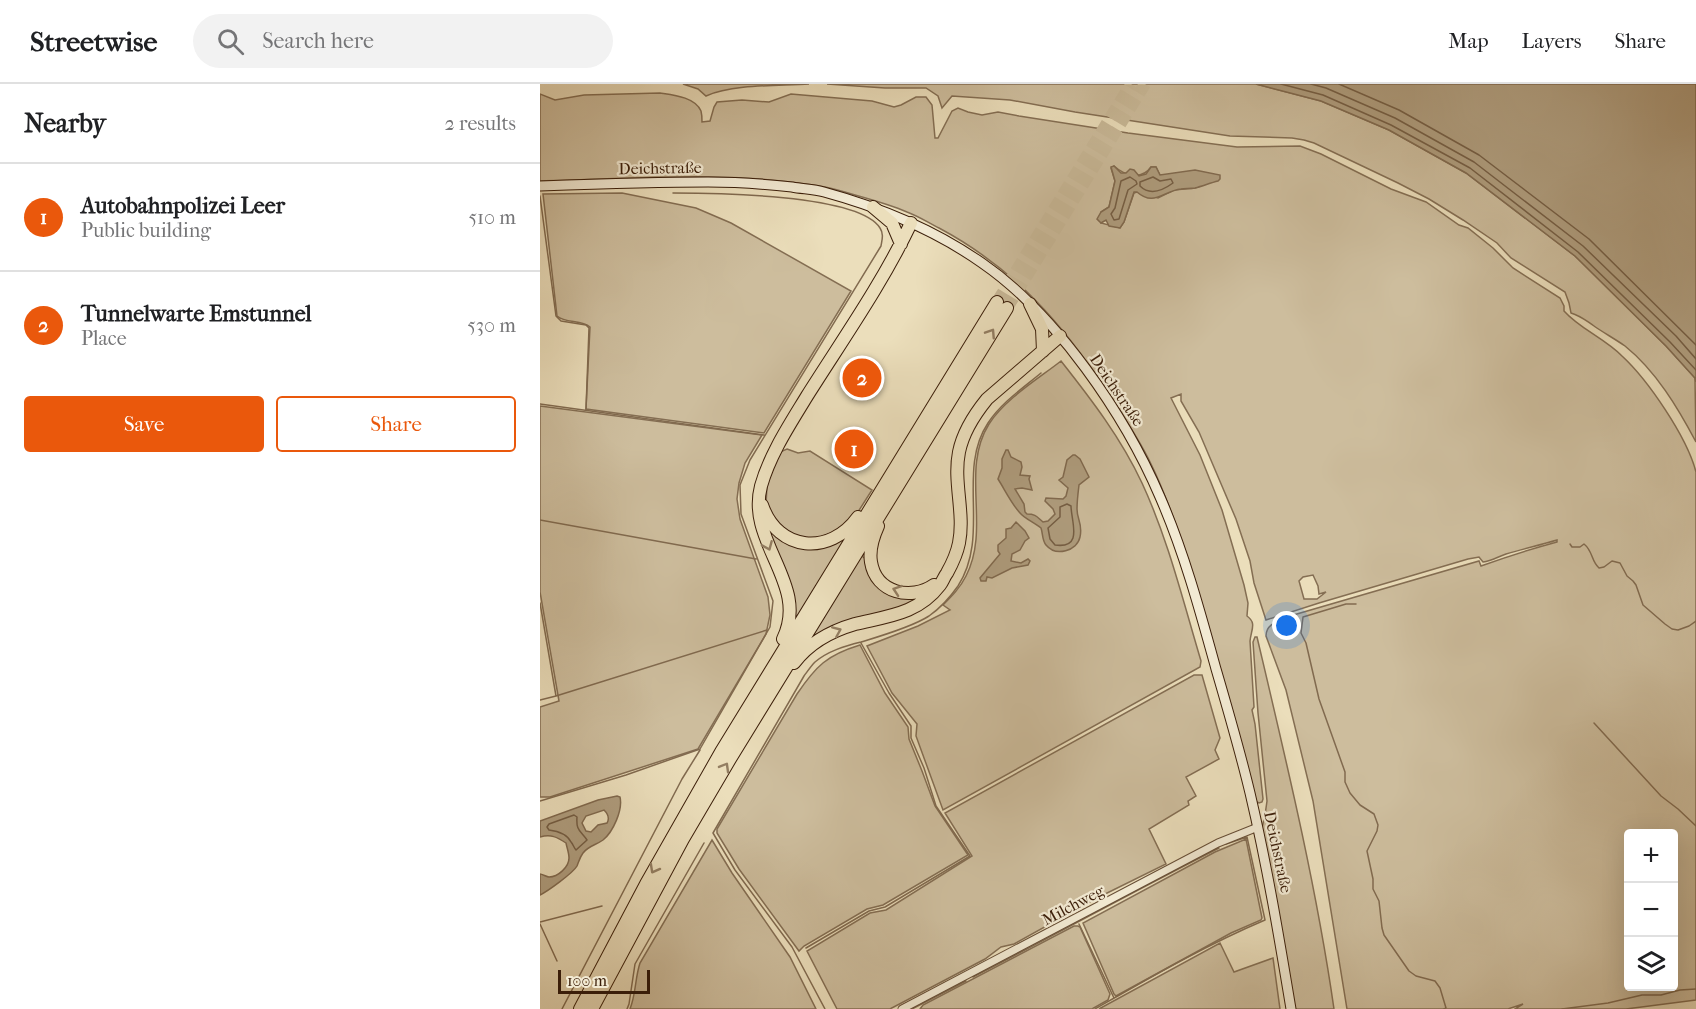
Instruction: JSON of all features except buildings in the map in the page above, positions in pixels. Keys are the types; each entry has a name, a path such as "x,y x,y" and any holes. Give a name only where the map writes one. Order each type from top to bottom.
{"highway":[{"path":"873,207 892,223 901,244"},
{"path":"772,667 773,656 789,623 790,601 783,576 763,533 758,511 760,489 766,470 789,425 874,291 911,224"},
{"path":"1030,304 1042,329 1043,351"},
{"path":"580,1009 715,762 872,506 1002,305 898,483 683,839 592,1009"},
{"path":"777,681 788,672 801,654 824,636 856,624 909,610 924,601 940,585 959,543 957,469 959,451 966,430 987,399 1060,336"},
{"path":"898,483 897,494 874,534 871,557 874,571 888,587 910,594 930,588 947,571"},
{"path":"760,489 763,508 769,521 783,535 800,543 809,544 832,539 847,530 860,514 872,506"}],"street":[{"name":"Deichstraße","path":"540,186 661,182 753,183 820,191 873,207 957,248 1011,285 1060,336 1097,384 1141,455 1161,498 1179,547 1233,728 1258,827 1291,1009"},
{"name":"Milchweg","path":"902,1009 1218,843 1258,827"}],"shaded area":[{"path":"683,84 809,84 742,87 706,96 698,89"},
{"path":"827,84 1256,84 1321,101 1389,130 1466,173 1575,256 1695,378 1696,442 1674,403 1647,367 1625,346 1583,318 1571,313 1565,292 1511,258 1497,243 1429,199 1314,143 1292,138 1230,136 1010,100 952,96 942,108 938,96 926,88"},
{"path":"660,93 677,96 694,103 701,111 702,122 710,121 717,102 742,100 769,102 791,94 872,101 894,107 916,97 926,97 932,105 935,138 938,138 952,111 958,108 982,115 998,112 1128,133 1237,147 1300,146 1391,189 1426,202 1459,225 1468,228 1513,268 1560,298 1564,311 1570,317 1615,350 1643,379 1675,426 1696,472 1696,1000 1626,1009 1515,1009 1523,1004 1508,1009 1347,1009 1313,801 1286,690 1266,636 1268,628 1290,616 1479,561 1481,566 1557,542 1557,540 1483,562 1479,557 1468,559 1266,620 1236,519 1199,432 1181,401 1181,394 1171,398 1200,455 1222,510 1244,585 1248,603 1247,616 1253,624 1250,641 1254,707 1252,710 1263,799 1259,803 1255,801 1183,544 1156,474 1131,428 1092,368 1055,321 1035,300 991,261 915,215 825,187 719,177 540,181 540,94 555,100 584,95","holes":["1114,166 1123,172 1138,175 1151,167 1156,167 1160,175 1206,184 1195,188 1174,190 1158,198 1134,193 1120,228 1101,223 1101,212 1109,207 1115,181 1111,168","1313,575 1319,594 1326,592 1317,599 1304,599 1299,581 1303,577"]},
{"path":"622,193 696,208 731,223 851,291 764,433 586,409 590,327 557,316 543,194"},
{"path":"1061,361 1115,435 1142,483 1160,526 1174,570 1201,661 1200,667 943,810 916,736 917,724 892,693 867,646 918,626 950,610 943,605 961,584 973,558 977,519 977,460 981,442 989,424 1022,390"},
{"path":"540,406 762,435 745,463 737,499 740,519 768,597 770,615 766,634 698,749 550,797 540,797 540,707 559,701 540,592"},
{"path":"787,449 798,453 810,451 872,490 856,515 842,529 810,541 781,530 766,506 767,484 780,452"},
{"path":"762,513 792,544 849,534 791,627"},
{"path":"860,555 869,561 874,575 916,595 920,601 806,646"},
{"path":"1257,637 1300,822 1334,1009 1294,1009 1262,828 1267,801 1258,713 1253,642"},
{"path":"860,645 885,693 908,727 909,739 935,806 968,855 883,905 867,909 799,951 739,869 717,833 717,829 810,676 823,663 839,653"},
{"path":"1194,675 1202,675 1220,738 1215,750 1219,759 1186,777 1196,796 1188,801 1189,805 1149,829 1166,864 1095,899 1014,944 1001,947 985,959 890,1009 837,1009 807,951 870,913 886,910 972,856 945,813"},
{"path":"1246,839 1261,920 1231,933 1116,996 1083,923 1215,852"},
{"path":"712,840 790,957 816,1009 630,1009 640,963"},
{"path":"1074,926 1080,927 1110,994 1108,1000 1092,1009 920,1009 923,1005"},
{"path":"1220,943 1234,972 1273,958 1280,1009 1099,1009"}],"water":[{"path":"1256,84 1696,84 1696,382 1666,346 1575,256 1466,173 1389,130 1321,101"},
{"path":"1114,166 1121,173 1126,173 1130,169 1139,176 1146,174 1151,167 1156,167 1160,175 1195,170 1220,175 1220,179 1198,187 1175,190 1154,198 1134,192 1120,228 1109,226 1106,220 1101,223 1097,219 1101,212 1109,207 1115,181 1111,167"},
{"path":"1006,450 1011,457 1021,462 1020,475 1030,476 1032,490 1015,489 1024,504 1025,512 1036,516 1043,522 1048,521 1055,514 1045,501 1046,498 1063,499 1066,496 1068,488 1059,480 1063,477 1067,460 1073,455 1080,459 1089,477 1079,485 1077,509 1081,533 1078,542 1071,549 1055,551 1050,549 1044,541 1041,528 1022,515 1011,501 998,479"},
{"path":"1016,522 1029,538 1020,550 1012,554 1011,561 1021,563 1028,559 1030,561 1028,565 1012,568 992,578 987,577 986,581 981,581 980,578 1000,554 998,545 1006,538 1006,529 1011,528"},
{"path":"620,797 619,814 610,832 603,840 585,851 571,873 540,895 540,874 549,877 556,875 565,868 569,858 566,843 554,837 540,837 540,821 598,800","holes":["604,810 608,818 607,823 598,825 591,832 586,831 582,823 586,816"]}],"waterway":[{"path":"540,801 626,775 700,749 770,627 773,601 741,514 740,485 750,460 881,246 880,228 867,217 844,208 816,202 750,195 673,193"},
{"path":"540,196 556,316 561,321 586,325 589,328 586,409"},
{"path":"825,1009 792,947 735,870 713,833 804,676 815,662 837,649 896,631 922,620 941,606 958,586 967,566 972,546 974,462 979,442 988,423 999,409 1041,373"},
{"path":"540,404 764,435"},
{"path":"540,520 756,559"},
{"path":"1570,544 1572,547 1580,547 1584,544 1599,568 1612,561 1620,563 1627,576 1636,585 1643,605 1672,629 1678,630 1696,621"},
{"path":"540,603 556,696 540,700"},
{"path":"1356,604 1346,604 1303,617 1301,633 1306,643 1319,699 1345,772 1345,782 1350,793 1360,805 1374,814 1378,825 1367,851 1373,889 1379,901 1384,935 1409,971 1416,976 1435,981 1440,988 1446,1008 1444,1009"},
{"path":"556,696 767,630"},
{"path":"806,948 869,911 885,907 970,856 936,806 924,768 911,738 911,726 889,693 861,643"},
{"path":"1594,723 1661,796 1696,826"},
{"path":"562,1009 682,779 700,750"},
{"path":"1095,1009 1200,951 1265,920 1247,837 1226,844"},
{"path":"627,1009 635,964 704,843"},
{"path":"973,977 1219,848"},
{"path":"540,922 602,906"},
{"path":"540,924 557,961"},
{"path":"1079,924 1114,998"},
{"path":"912,1009 966,981"},
{"path":"1562,1009 1608,1003 1642,995 1661,995 1696,989"}],"tunnel":[{"path":"997,302 1131,84"},
{"path":"1007,308 1145,84"}],"place":[{"name":"Tunnelwarte Emstunnel","path":"862,378"},
{"name":"Autobahnpolizei Leer","path":"854,449"}]}
